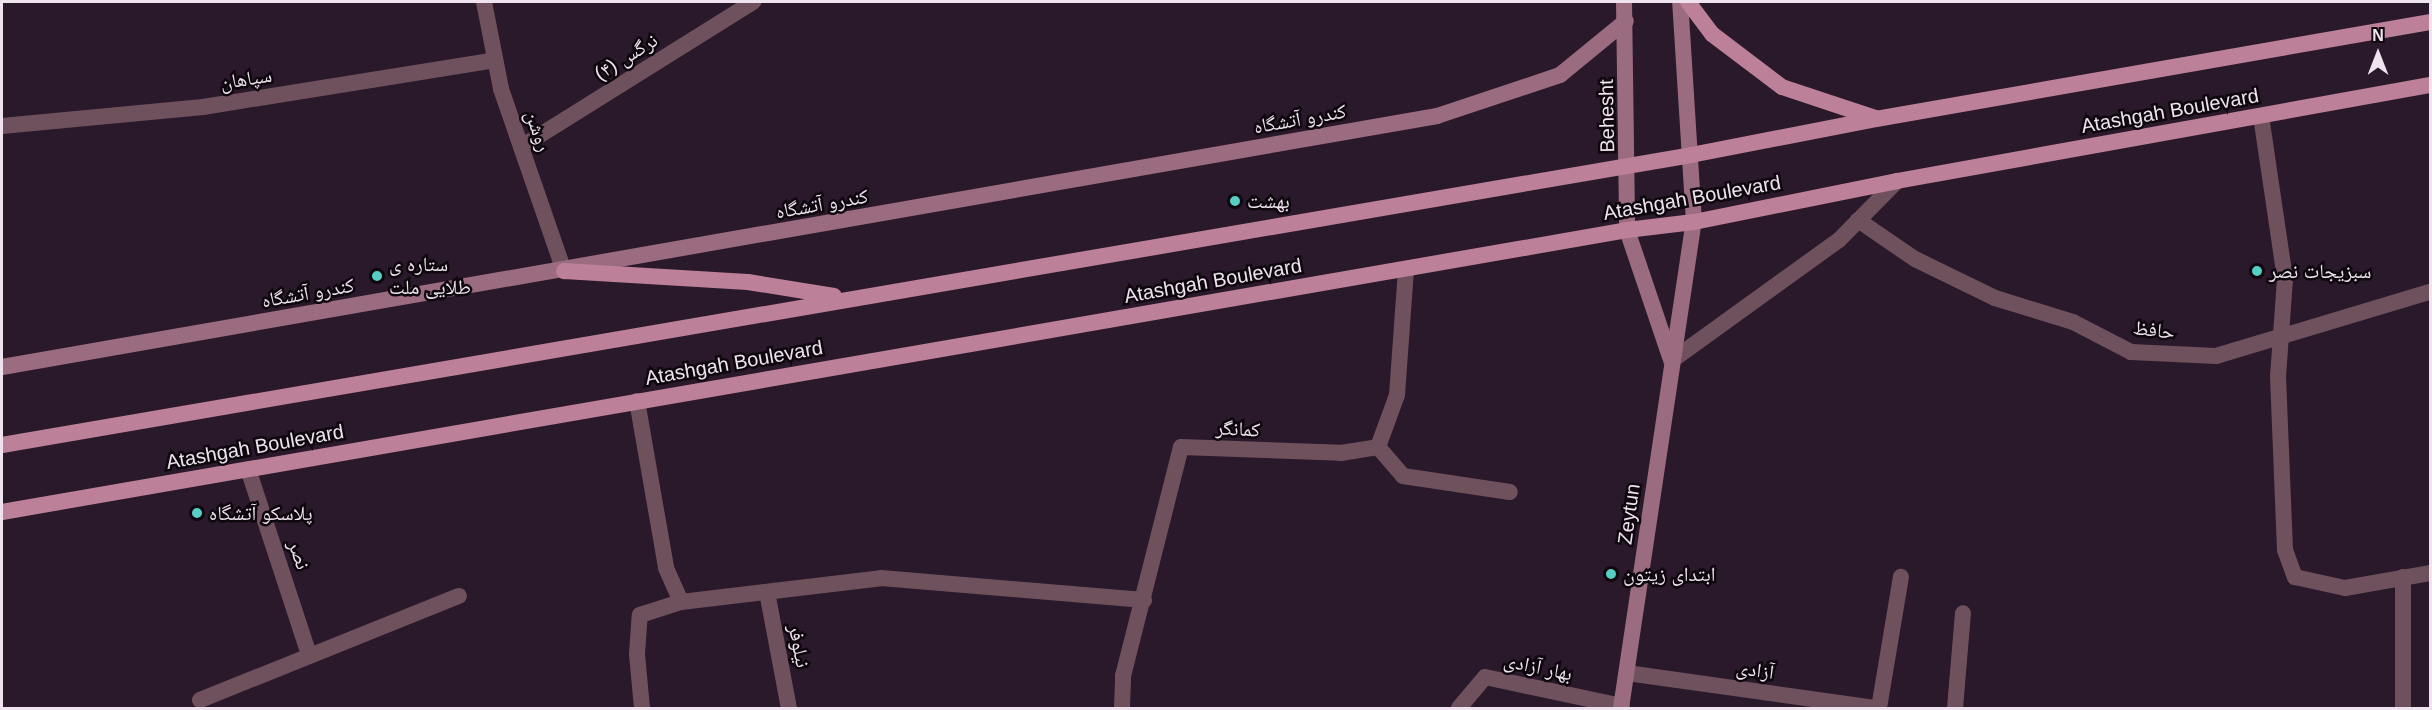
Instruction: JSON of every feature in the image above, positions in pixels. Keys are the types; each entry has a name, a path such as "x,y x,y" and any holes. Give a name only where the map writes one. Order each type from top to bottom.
{"main road":[{"name":"Behesht","path":"1624,2 1628,165 1627,230"},
{"path":"1680,2 1691,155"},
{"path":"1688,2 1712,34 1782,87 1876,119"},
{"name":"کندرو آتشگاه","path":"2,367 564,271 1437,116 1560,75 1626,21"},
{"path":"2,445 847,298 1691,155 1876,119 2430,22"},
{"name":"Atashgah Boulevard","path":"2,512 1627,230 1694,222 1897,181 2430,86"},
{"name":"Zeytun","path":"1622,707 1671,361 1694,222 1691,155"},
{"name":"Zeytun","path":"1627,230 1671,361"},
{"path":"564,271 748,282 847,298"}],"street":[{"name":"روشن","path":"484,2 495,60 521,147 564,271"},
{"name":"نرگس (۴)","path":"521,147 753,2"},
{"name":"سپاهان","path":"2,126 203,107 495,60"},
{"path":"2261,116 2284,279 2279,336 2284,550 2295,576 2345,588 2430,573"},
{"path":"1671,361 1839,240 1897,181"},
{"name":"حافظ","path":"1858,220 1915,259 1985,293 2073,322 2131,352 2216,356 2430,292"},
{"path":"1406,269 1397,395 1378,447 1403,476 1510,492"},
{"path":"637,402 666,568 681,602"},
{"name":"کمانگر","path":"1122,708 1123,676 1181,447 1341,453 1378,447"},
{"name":"نصر","path":"248,470 309,655"},
{"path":"1878,708 1901,576"},
{"path":"2403,576 2403,708"},
{"path":"642,708 637,654 640,615 681,602 880,578 1144,600"},
{"name":"نیلوفر","path":"767,592 789,708"},
{"path":"200,700 459,596"},
{"path":"1955,708 1963,613"},
{"name":"آزادی","path":"1627,673 1878,708"},
{"name":"بهار آزادی","path":"1460,708 1485,677 1622,707"}],"place":[{"name":"بهشت","path":"1235,201"},
{"name":"سبزیجات نصر","path":"2257,271"},
{"name":"ستاره ی طلایی ملت","path":"377,276"},
{"name":"پلاسکو آتشگاه","path":"197,513"},
{"name":"ابتدای زیتون","path":"1611,574"}]}
